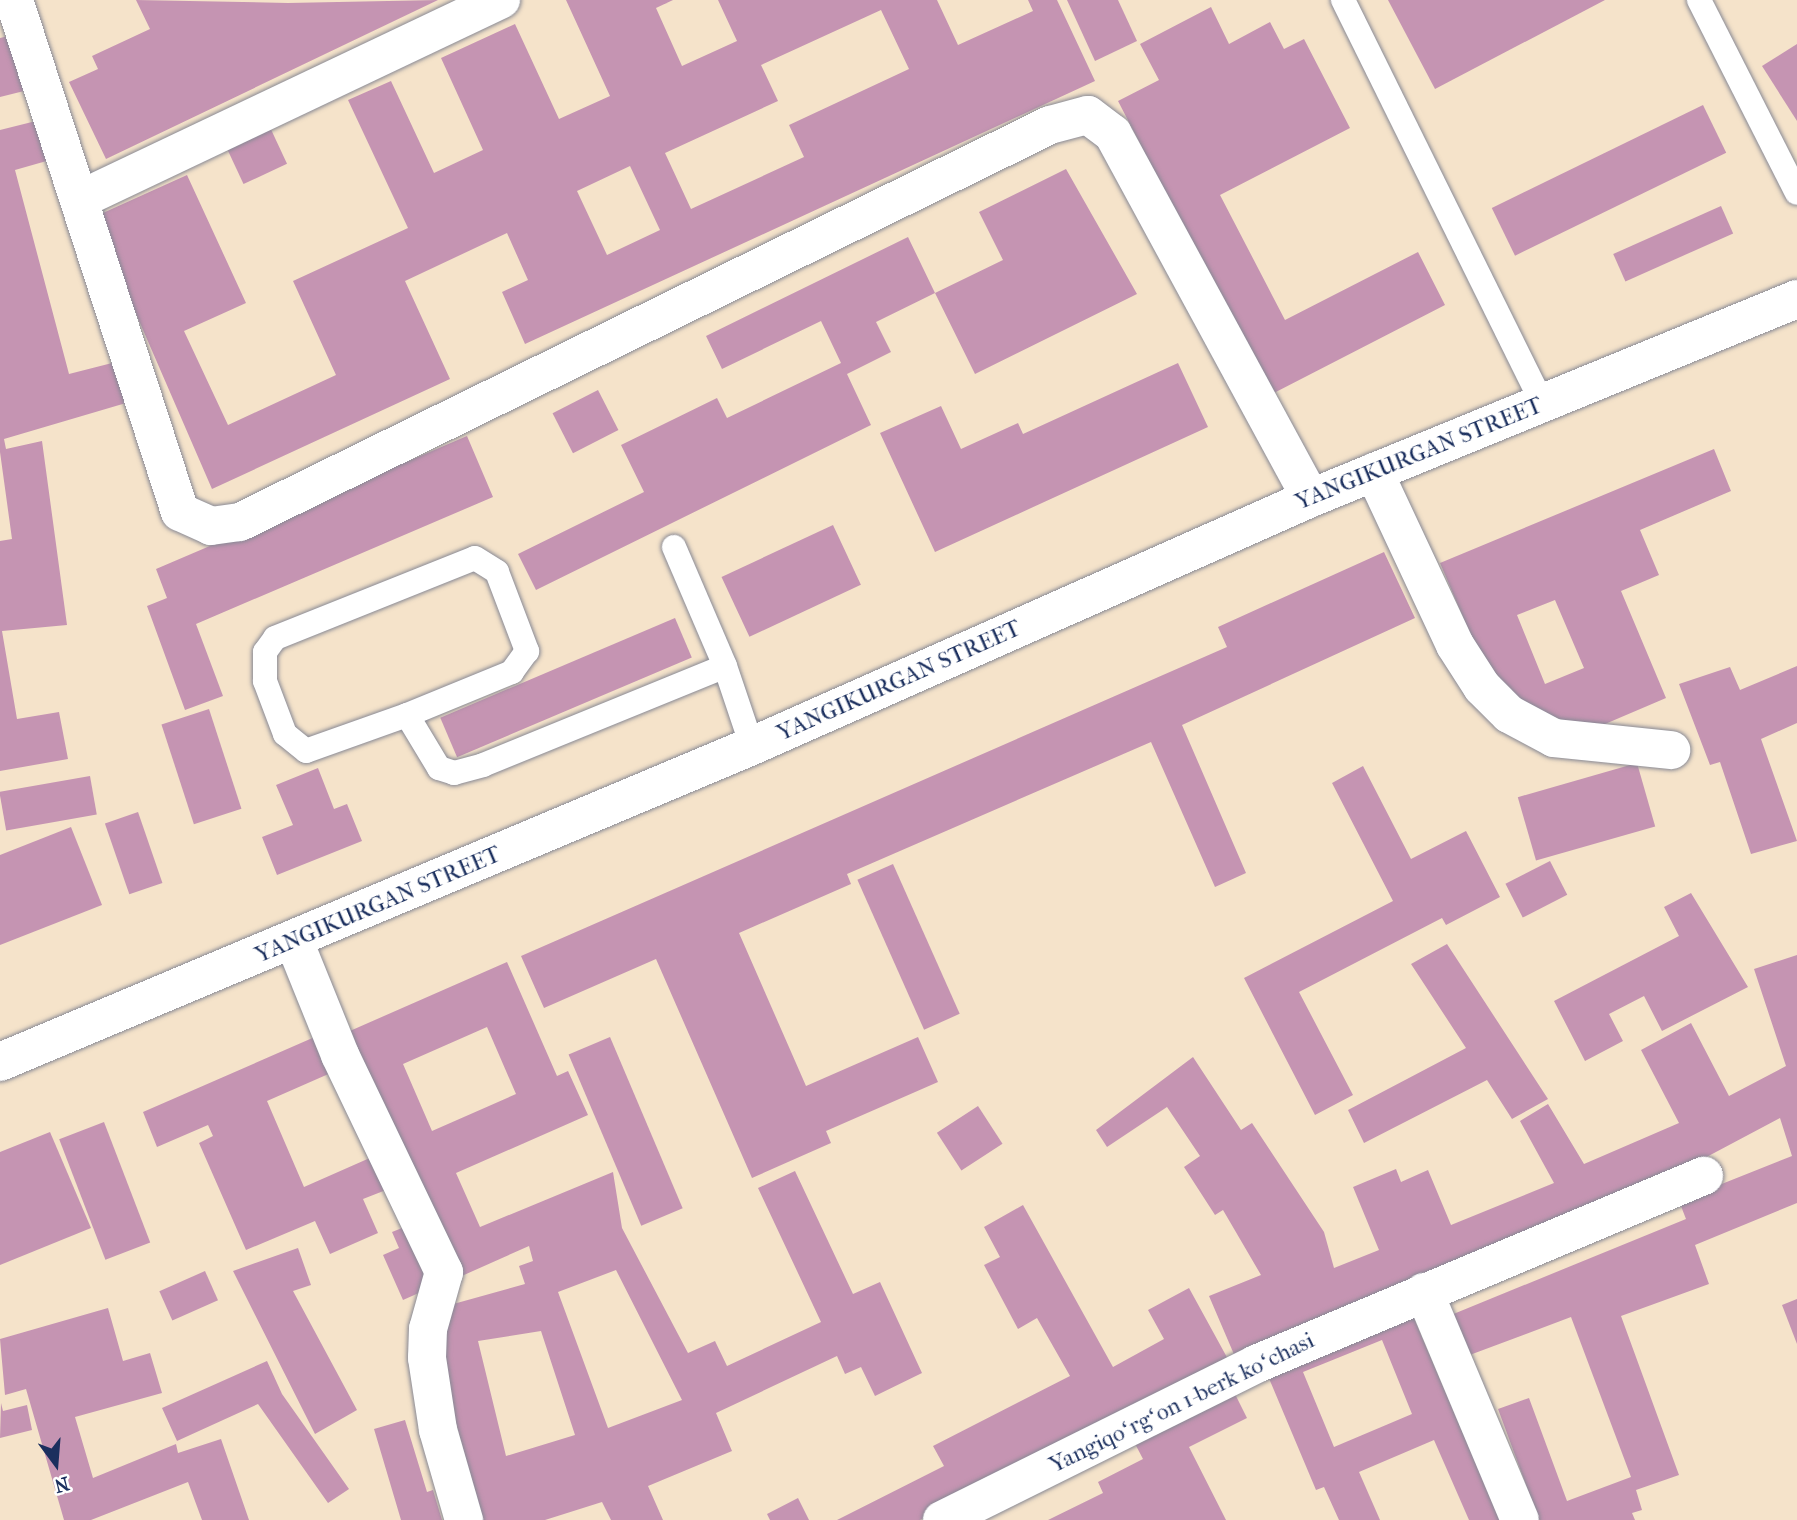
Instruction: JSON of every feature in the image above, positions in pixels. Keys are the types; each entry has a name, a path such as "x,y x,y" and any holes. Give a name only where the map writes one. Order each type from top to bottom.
{"street":[{"path":"14,0 81,199 180,512 211,526 240,522 1050,125 1088,115 1113,134 1311,498"},
{"path":"81,199 500,0"},
{"name":"YANGIKURGAN STREET","path":"0,1062 294,941 752,746 1311,498 1797,299"},
{"path":"1374,472 1455,645 1482,687 1509,714 1554,738 1671,750"},
{"path":"294,941 340,1055 444,1272 427,1357 438,1430 464,1520"},
{"name":"Yangiqoʻrgʻon 1-berk koʻchasi","path":"942,1520 1256,1364 1704,1176"},
{"path":"1424,1292 1520,1520"}],"lane":[{"path":"1343,0 1542,403"},
{"path":"1699,0 1797,193"},
{"path":"674,547 725,666 752,746"},
{"path":"458,561 489,564 526,636 522,663 407,715 306,751 285,734 265,681 265,652 275,638 458,561"},
{"path":"407,715 424,752 454,774 725,666"}],"building":[{"path":"136,0 288,3 438,0 106,159 69,82 98,69 92,56 150,29"},
{"path":"566,0 673,0 656,8 682,66 737,41 718,0 937,0 958,45 1033,11 1028,0 1057,0 1095,81 525,344 502,292 528,280 507,233 405,281 450,379 212,489 94,217 187,175 246,303 184,331 228,425 336,375 293,281 408,228 348,100 391,81 434,173 483,150 441,58 515,24 559,119 610,96","holes":["881,10 909,69 789,125 804,157 691,209 665,153 778,101 761,65","630,166 660,230 607,255 577,191"]},
{"path":"1067,0 1118,0 1137,41 1095,61"},
{"path":"1388,0 1605,0 1435,89"},
{"path":"1211,7 1229,44 1270,22 1284,49 1304,39 1350,128 1220,195 1285,320 1418,252 1445,305 1270,395 1118,101 1159,80 1140,44"},
{"path":"13,35 28,90 0,97 0,38"},
{"path":"1797,44 1797,121 1762,66"},
{"path":"1703,105 1726,153 1515,256 1492,208"},
{"path":"40,120 50,160 15,170 69,374 116,362 126,403 4,439 6,449 42,441 67,625 2,631 17,719 59,712 68,759 0,771 0,541 12,539 0,452 0,130"},
{"path":"268,123 287,164 244,184 224,143"},
{"path":"1066,169 1137,294 975,374 935,293 1003,260 979,212"},
{"path":"1721,206 1733,233 1625,281 1613,254"},
{"path":"908,237 935,293 876,322 891,352 847,374 871,425 536,590 518,554 644,492 621,445 717,398 727,418 841,363 821,321 722,369 706,336"},
{"path":"1178,363 1208,427 935,552 880,433 941,406 961,449 1018,423 1023,434"},
{"path":"598,390 618,430 573,453 553,413"},
{"path":"467,436 493,497 196,624 223,696 185,710 147,606 167,598 156,569"},
{"path":"1714,449 1731,491 1640,530 1659,575 1621,591 1666,698 1591,730 1497,697 1440,563","holes":["1555,600 1584,668 1545,684 1517,615"]},
{"path":"833,525 861,585 749,637 722,577"},
{"path":"1384,552 1415,618 1182,725 1246,873 1215,887 1151,742 847,874 851,884 739,933 806,1086 918,1037 938,1082 826,1131 831,1143 752,1178 656,959 544,1008 521,956 1227,647 1218,627"},
{"path":"675,618 692,658 457,757 440,718"},
{"path":"1797,666 1797,723 1761,739 1797,841 1751,854 1720,762 1710,765 1679,684 1730,667 1740,690"},
{"path":"209,709 241,809 194,824 161,724"},
{"path":"1637,763 1655,826 1536,861 1518,797"},
{"path":"1363,766 1411,859 1466,831 1500,897 1446,925 1442,918 1299,992 1353,1095 1315,1115 1244,978 1393,901 1332,783"},
{"path":"318,768 334,809 347,804 362,841 277,875 262,837 293,825 276,785"},
{"path":"90,776 97,814 6,830 0,792"},
{"path":"138,812 162,883 129,894 105,823"},
{"path":"71,827 102,905 0,945 0,855"},
{"path":"1550,861 1567,895 1523,918 1505,884"},
{"path":"893,864 960,1014 924,1030 857,880"},
{"path":"1691,893 1748,987 1662,1031 1644,996 1609,1014 1623,1041 1585,1061 1554,1001 1679,936 1664,907"},
{"path":"1447,944 1548,1099 1512,1119 1487,1080 1364,1143 1348,1110 1466,1048 1411,964"},
{"path":"1797,955 1797,1203 1695,1245 1709,1284 1621,1316 1679,1475 1636,1490 1642,1510 1632,1513 1635,1520 1539,1520 1498,1409 1529,1398 1567,1501 1631,1477 1571,1317 1467,1356 1451,1315 1686,1219 1679,1201 1792,1156 1780,1118 1699,1161 1236,1359 1209,1296 1261,1275 1223,1210 1215,1215 1184,1167 1200,1156 1167,1107 1107,1147 1096,1130 1193,1057 1241,1130 1252,1123 1324,1232 1334,1268 1379,1250 1353,1187 1396,1169 1401,1182 1428,1170 1451,1225 1554,1183 1520,1121 1548,1104 1584,1164 1679,1123 1641,1050 1691,1023 1729,1096 1786,1066 1754,969"},
{"path":"507,962 557,1076 568,1071 588,1115 456,1173 480,1227 613,1172 622,1228 688,1353 715,1341 727,1366 821,1322 758,1188 795,1171 853,1294 880,1282 922,1373 875,1396 861,1367 845,1374 837,1356 716,1413 732,1451 648,1486 663,1520 611,1520 602,1502 545,1520 482,1520 438,1355 439,1308 525,1284 519,1266 533,1261 529,1246 455,1279 343,1034","holes":["487,1027 516,1094 432,1131 403,1064","616,1270 682,1400 608,1428 558,1292","541,1331 575,1435 506,1456 478,1341"]},
{"path":"317,1036 333,1072 267,1101 304,1187 372,1157 386,1190 363,1199 378,1233 330,1254 315,1221 246,1250 199,1143 213,1136 208,1125 157,1147 143,1112"},
{"path":"610,1037 683,1208 641,1226 569,1055"},
{"path":"978,1106 1003,1144 961,1170 937,1133"},
{"path":"104,1122 150,1242 105,1260 59,1139"},
{"path":"50,1132 91,1228 0,1265 0,1152"},
{"path":"1023,1205 1113,1367 1164,1339 1148,1310 1189,1288 1229,1361 920,1520 837,1520 944,1466 933,1446 1070,1376 1037,1318 1018,1329 984,1265 1000,1257 984,1227"},
{"path":"412,1224 439,1284 403,1300 383,1255 399,1248 392,1232"},
{"path":"298,1248 311,1285 293,1291 357,1410 315,1434 233,1271"},
{"path":"205,1271 218,1300 172,1321 159,1291"},
{"path":"1797,1299 1797,1344 1782,1305"},
{"path":"108,1308 123,1361 150,1353 162,1393 75,1417 93,1478 176,1444 178,1453 221,1439 249,1520 202,1520 188,1482 91,1520 64,1520 26,1389 5,1395 0,1339"},
{"path":"1410,1309 1461,1429 1505,1520 1469,1520 1434,1440 1359,1472 1380,1520 1339,1520 1324,1487 1316,1490 1265,1369","holes":["1382,1340 1412,1414 1334,1447 1303,1372"]},
{"path":"267,1361 282,1394 349,1489 328,1503 258,1404 177,1441 162,1408"},
{"path":"1232,1388 1247,1418 1189,1447 1226,1520 1048,1520 1103,1493 1098,1482 1143,1459 1132,1438"},
{"path":"1,1403 3,1411 27,1405 32,1430 0,1438"},
{"path":"405,1420 427,1492 433,1490 442,1520 401,1520 374,1429"},
{"path":"798,1498 809,1520 770,1520 767,1514"}]}
